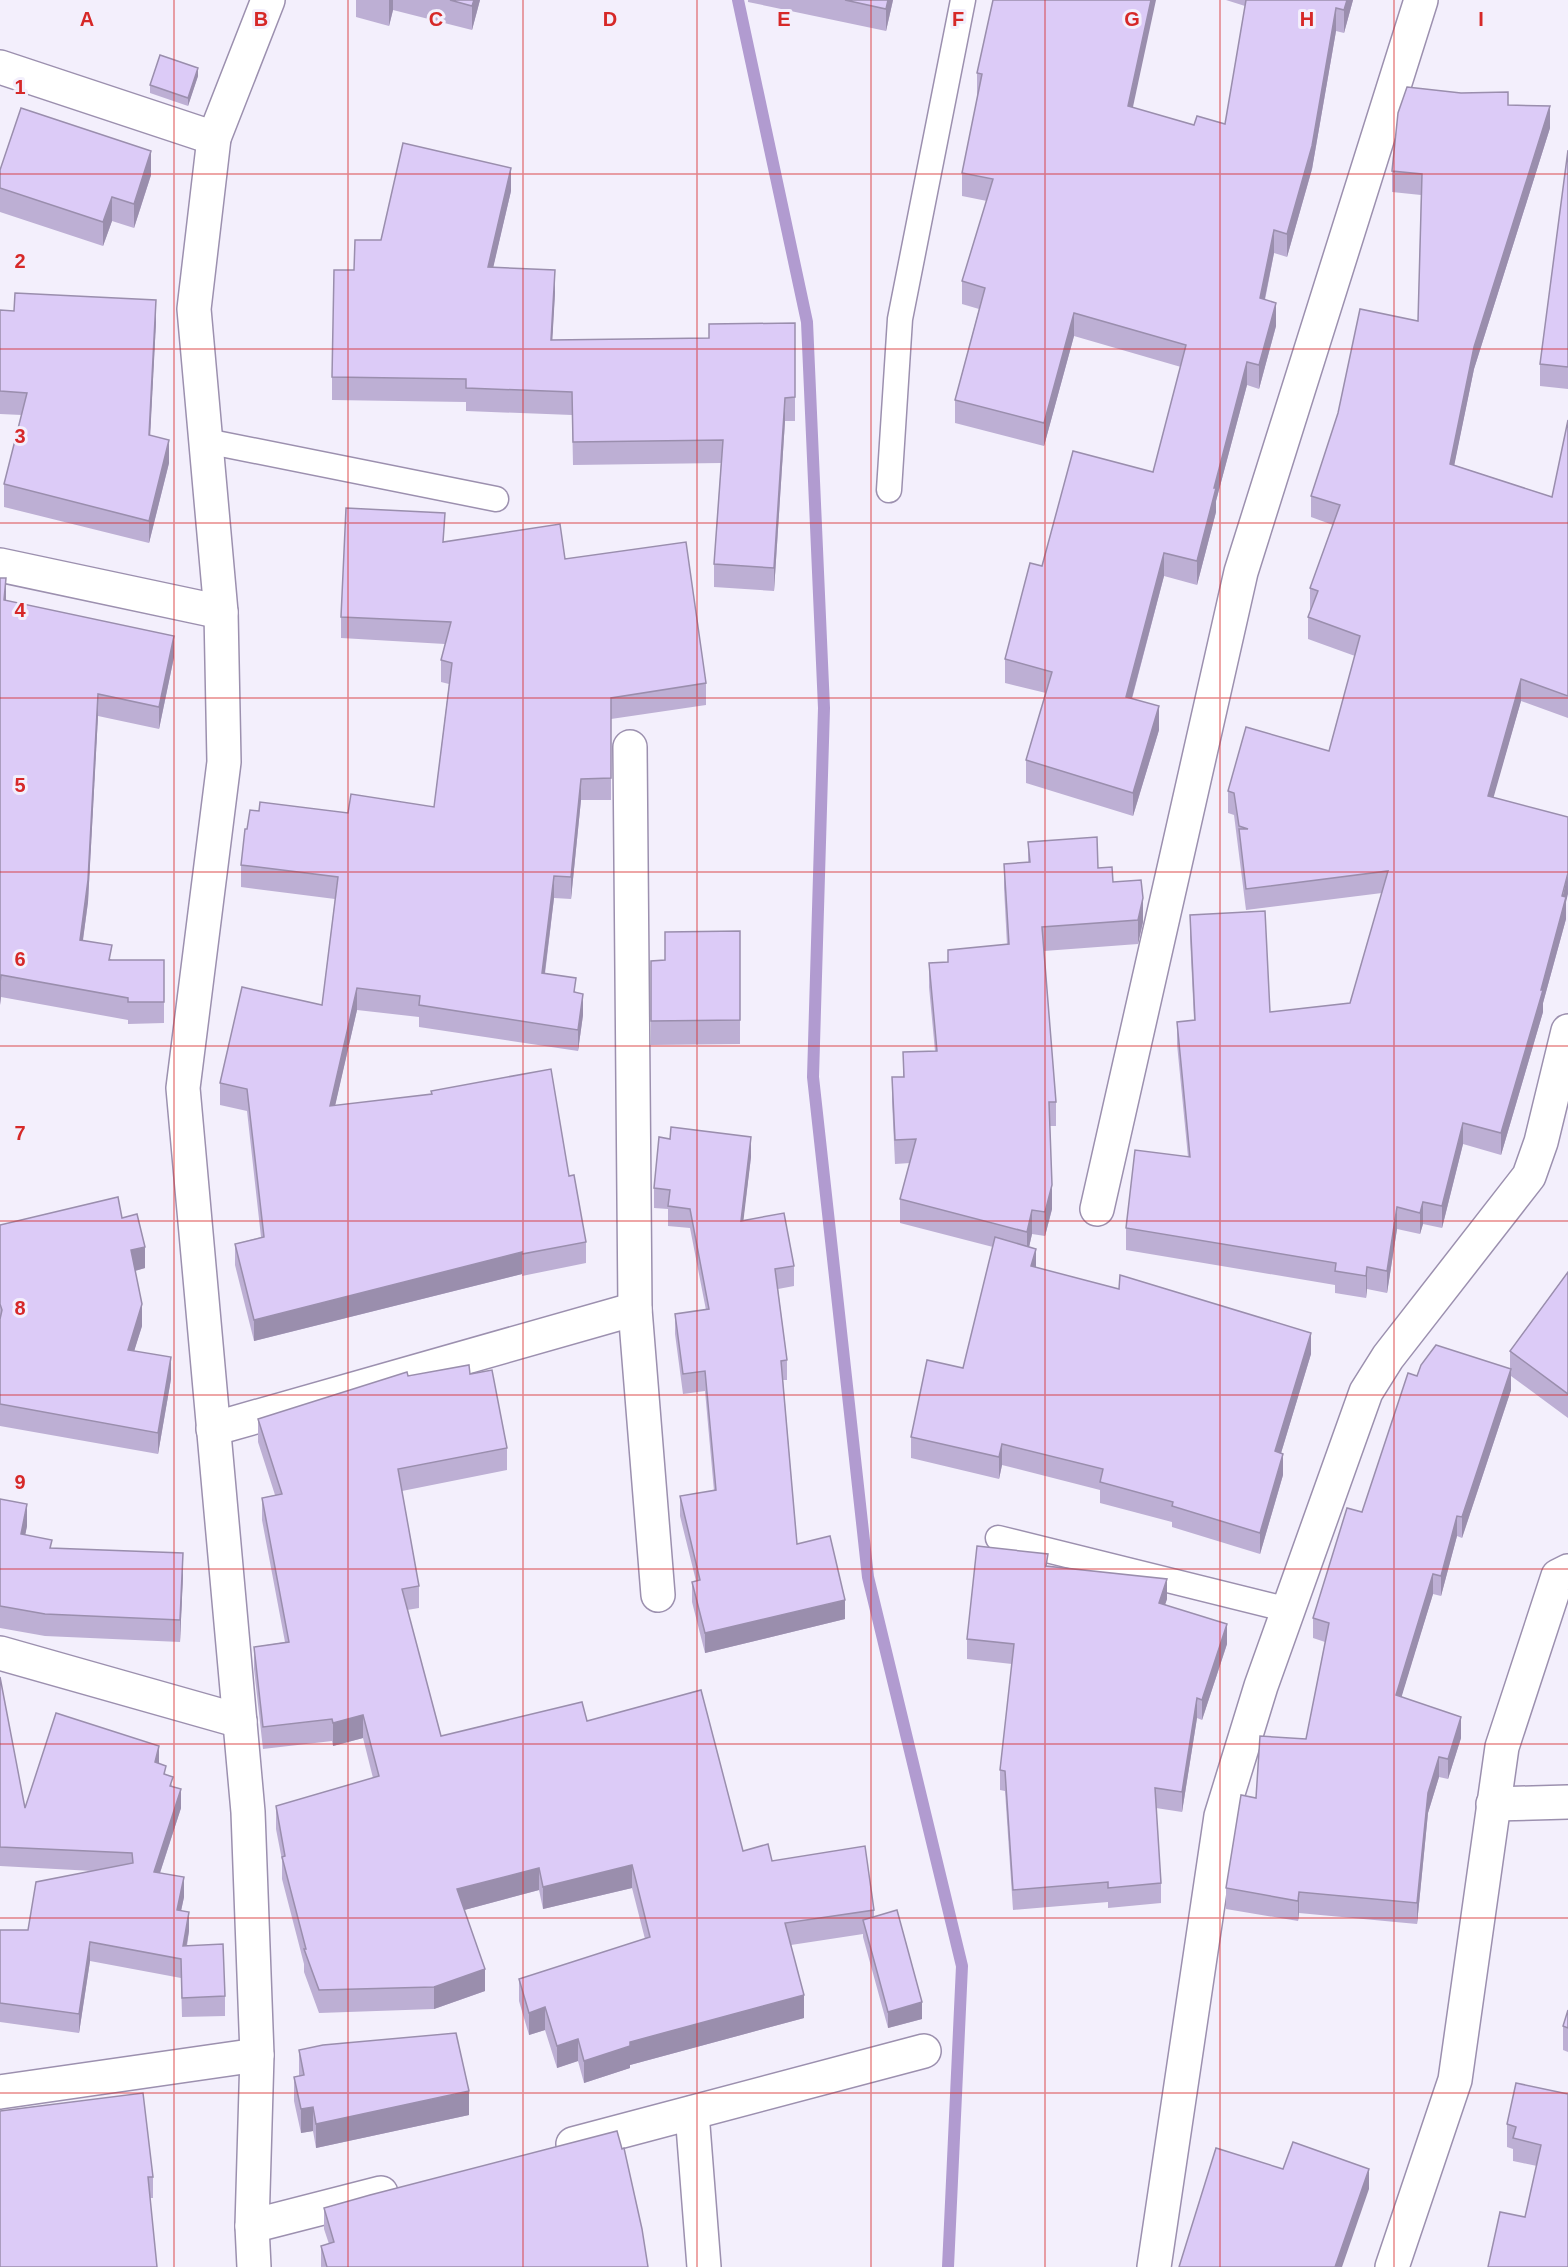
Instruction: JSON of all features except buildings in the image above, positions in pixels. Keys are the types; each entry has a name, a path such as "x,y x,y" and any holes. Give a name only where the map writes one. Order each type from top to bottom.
{"street":[{"path":"254,2267 252,2226 257,2055 248,1812 183,1088 224,762 221,612 194,309 214,138 268,0"},
{"path":"1097,1209 1241,572 1421,0"},
{"path":"0,68 214,138"},
{"path":"0,565 221,612"},
{"path":"630,747 635,1309 658,1596"},
{"path":"1154,2267 1221,1816 1261,1686 1366,1392 1388,1357 1529,1176 1541,1142 1568,1031"},
{"path":"213,1430 635,1309"},
{"path":"1392,2267 1455,2080 1502,1747 1558,1576 1568,1571"},
{"path":"0,1653 240,1721"},
{"path":"1493,1804 1568,1803"},
{"path":"542,2152 924,2051"},
{"path":"0,2092 257,2055"},
{"path":"692,2113 704,2267"},
{"path":"252,2226 414,2185"}],"lane":[{"path":"889,490 900,319 963,0"},
{"path":"206,441 496,499"},
{"path":"998,1538 1289,1610"}],"waterway":[{"path":"738,0 807,322 824,708 813,1077 868,1577 962,1966 948,2267"}]}
